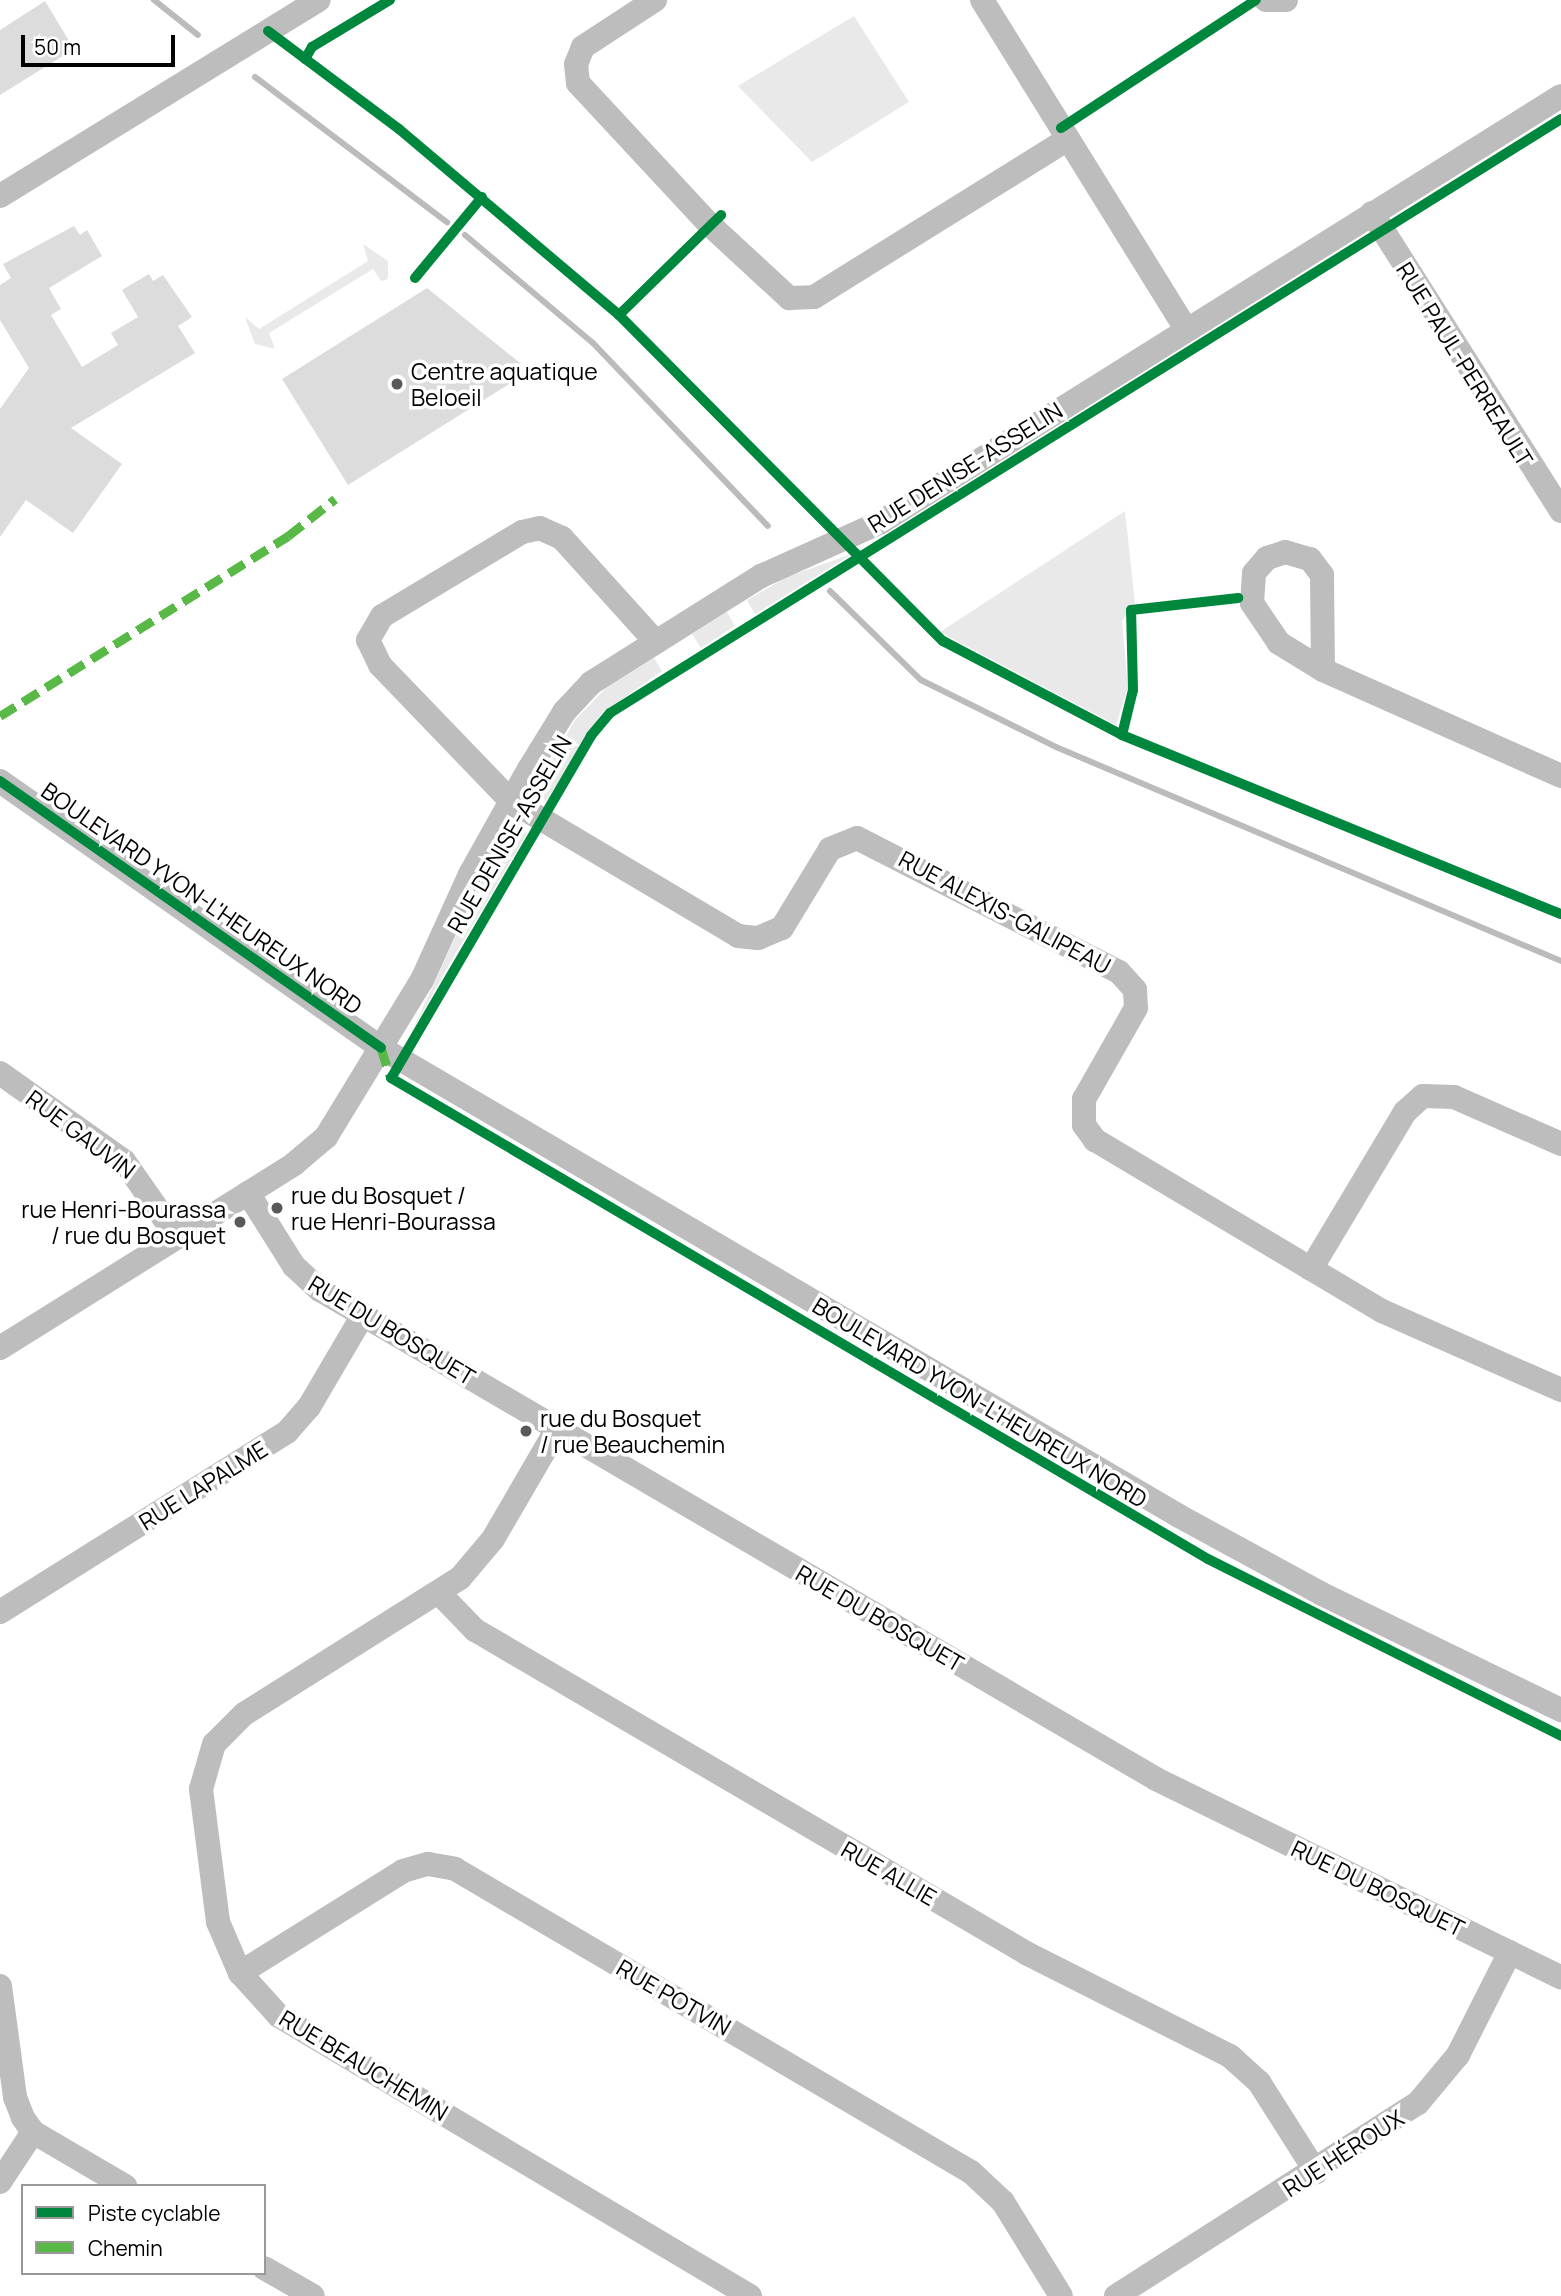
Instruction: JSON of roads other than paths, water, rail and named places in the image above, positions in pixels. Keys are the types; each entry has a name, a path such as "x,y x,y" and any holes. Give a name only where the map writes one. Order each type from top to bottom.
{"street":[{"path":"0,196 319,0"},
{"path":"655,0 583,47 576,64 578,83 710,225 789,298 814,297 1068,139"},
{"path":"982,0 1187,330"},
{"path":"1265,0 1286,0"},
{"name":"RUE DENISE-ASSELIN","path":"0,1348 248,1193 326,1137 432,960 470,874 511,801 572,702 602,674 779,566 865,531 1561,96"},
{"name":"RUE PAUL-PERREAULT","path":"1373,213 1561,511"},
{"path":"511,801 372,656 368,640 374,624 522,532 540,528 562,538 654,641"},
{"path":"1323,670 1322,575 1298,553 1272,555 1254,573 1252,603 1279,643 1323,670 1561,776"},
{"name":"BOULEVARD YVON-L'HEUREUX NORD","path":"0,781 381,1048 1179,1516 1322,1594 1561,1710"},
{"name":"RUE ALEXIS-GALIPEAU","path":"511,801 744,937 764,937 782,928 830,849 857,838 1119,972 1135,990 1136,1008 1084,1099 1086,1130 1100,1144 1382,1311 1561,1390"},
{"name":"RUE GAUVIN","path":"0,1073 124,1161 177,1237"},
{"path":"1311,1269 1405,1112 1423,1096 1454,1097 1561,1144"},
{"name":"RUE DU BOSQUET","path":"248,1193 300,1273 363,1315 1156,1779 1561,1977"},
{"name":"RUE LAPALME","path":"0,1612 287,1432 309,1407 363,1315"},
{"name":"RUE BEAUCHEMIN","path":"557,1429 485,1550 439,1593 233,1722 210,1752 201,1789 216,1913 240,1973 285,2020 750,2296"},
{"name":"RUE ALLIE","path":"439,1593 475,1630 1004,1941 1230,2056 1259,2082 1316,2172"},
{"name":"RUE POTVIN","path":"240,1973 403,1871 428,1864 455,1869 971,2172 1003,2202 1061,2296"},
{"name":"RUE HÉROUX","path":"1116,2296 1406,2113 1440,2081 1510,1952"},
{"path":"0,1986 2,2021 17,2104 33,2132 122,2184"},
{"path":"0,2182 33,2132"},
{"path":"266,2269 313,2296"}],"waterway":[{"path":"154,0 198,35"},
{"path":"255,77 447,222"},
{"path":"465,235 593,343 768,526"},
{"path":"830,591 921,680 1056,747 1561,961"}],"place":[{"name":"Centre aquatique Beloeil","path":"397,384"},
{"name":"rue du Bosquet / rue Henri-Bourassa","path":"277,1208"},
{"name":"rue Henri-Bourassa / rue du Bosquet","path":"240,1222"},
{"name":"rue du Bosquet / rue Beauchemin","path":"526,1431"}]}
